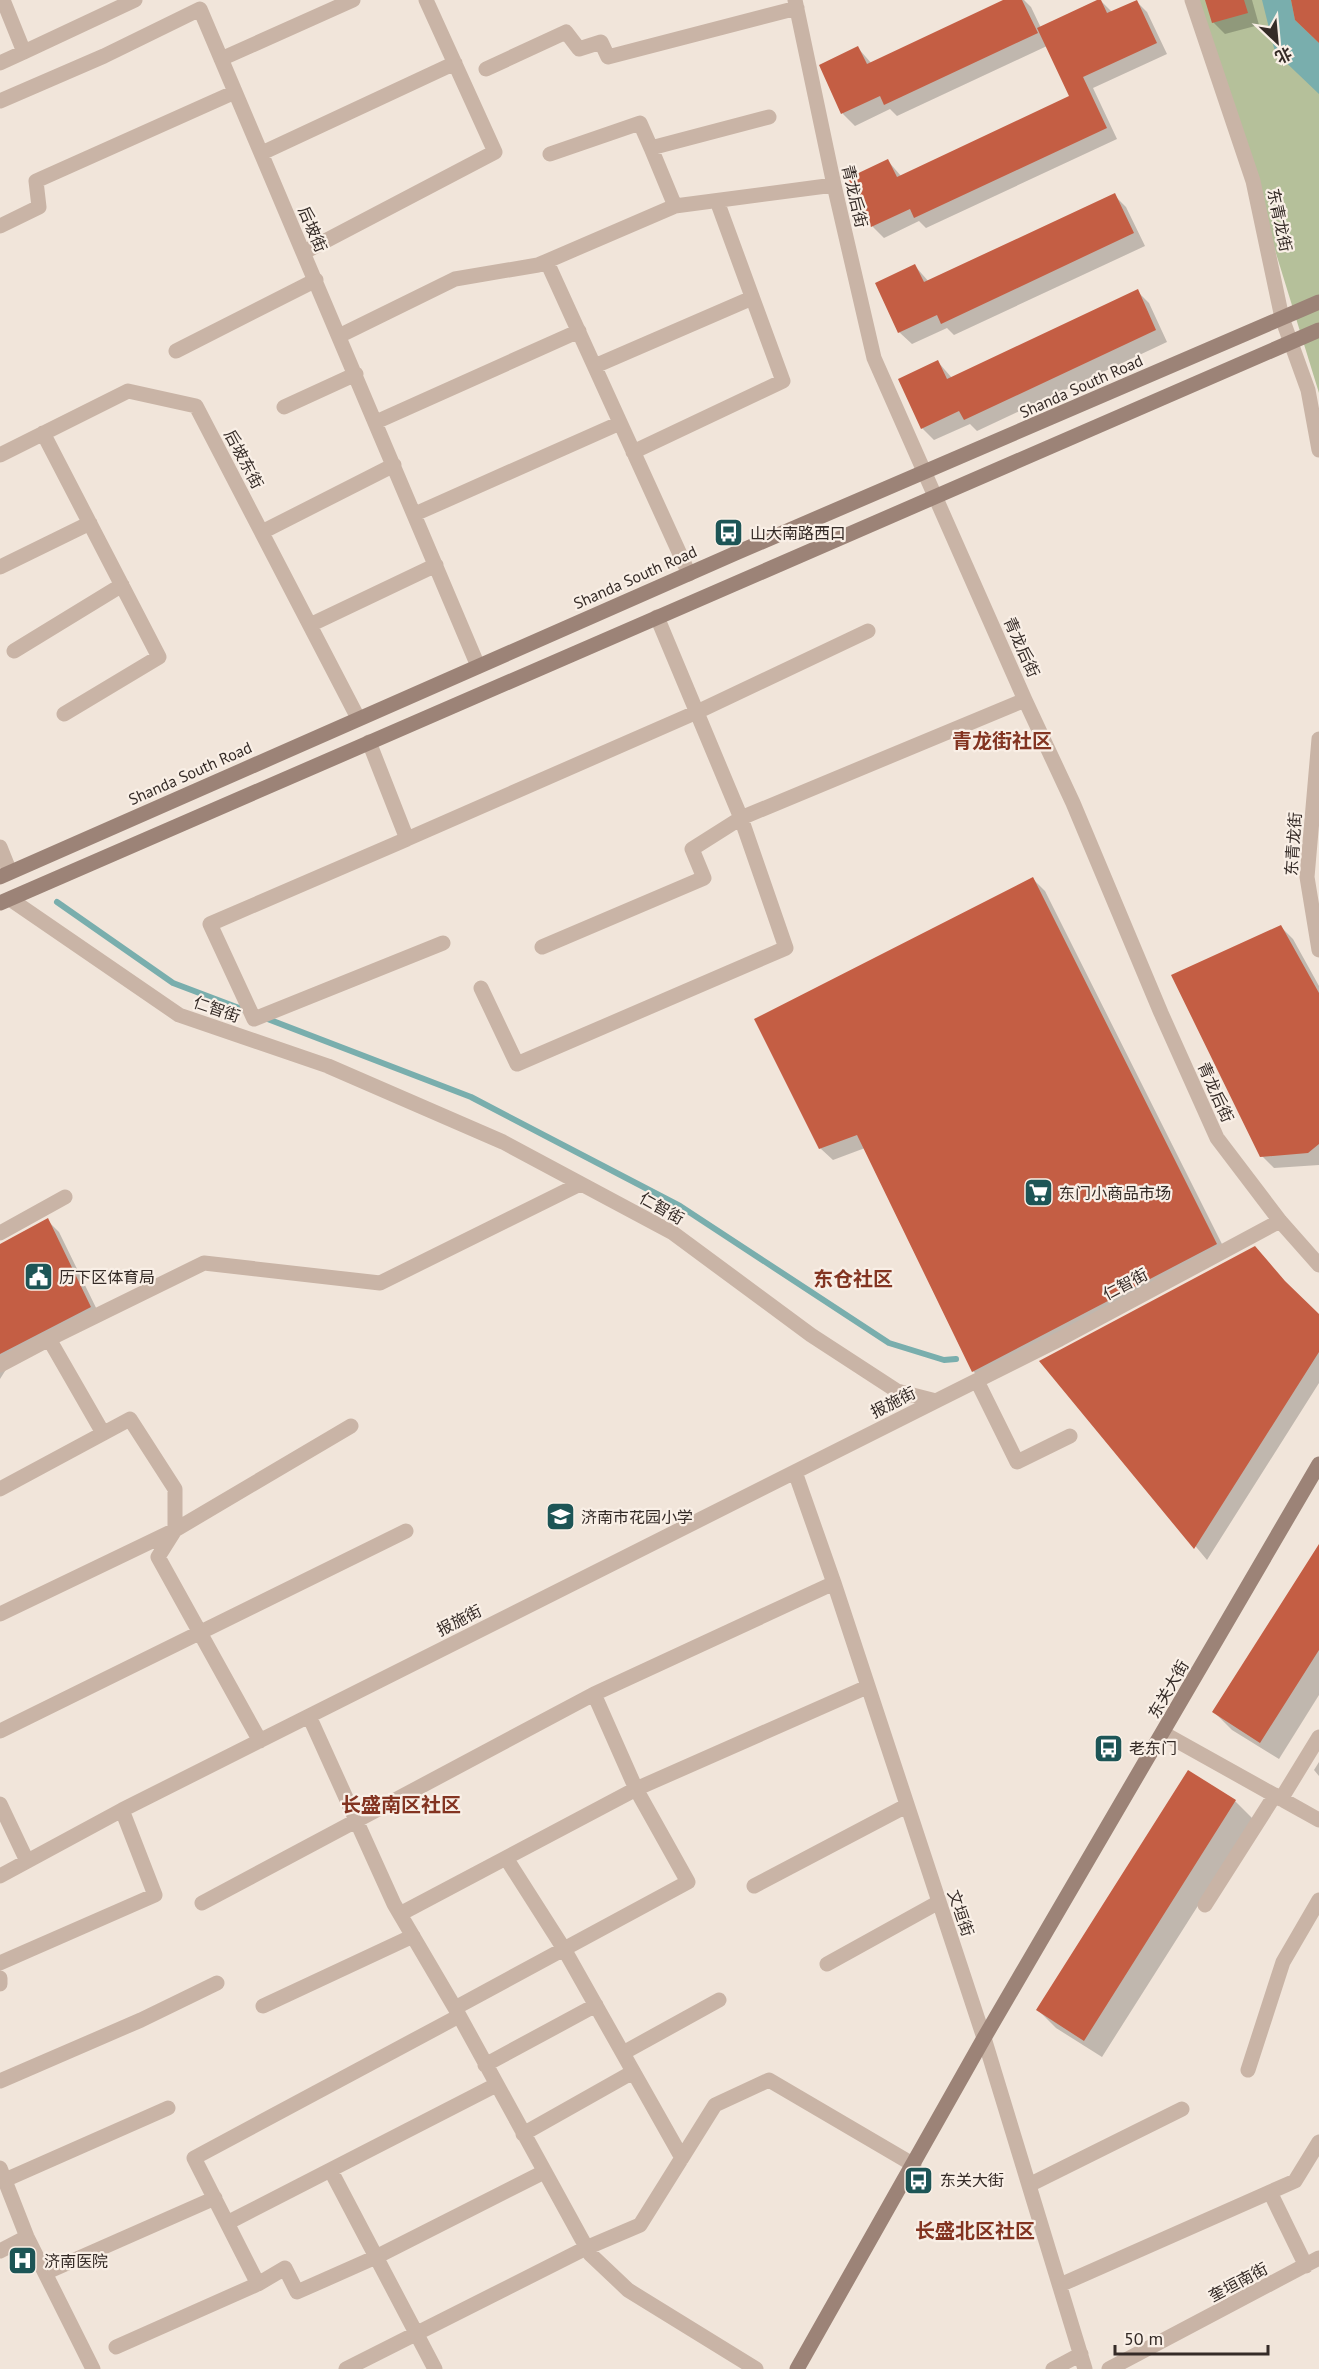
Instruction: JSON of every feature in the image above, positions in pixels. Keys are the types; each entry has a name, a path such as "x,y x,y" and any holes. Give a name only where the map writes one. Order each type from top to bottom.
{"main road":[{"name":"Shanda South Road","path":"5,875 358,718 1319,302"},
{"path":"5,901 1319,330"},
{"name":"东关大街","path":"797,2369 984,2038 1319,1464"}],"street":[{"path":"3,0 24,52"},
{"path":"0,63 135,0"},
{"path":"221,59 354,0"},
{"path":"310,249 495,152 426,0"},
{"name":"东青龙街","path":"1192,0 1253,181 1286,316 1308,390 1319,450"},
{"path":"486,69 566,32 579,49 601,42 608,57 796,4"},
{"name":"青龙后街","path":"796,4 834,185 874,358 1073,803 1217,1138 1280,1221 1319,1265"},
{"name":"后坡街","path":"0,101 104,56 196,5 262,153 478,666"},
{"path":"262,153 455,63"},
{"path":"0,226 39,207 36,181 235,92"},
{"path":"651,148 769,117"},
{"path":"550,153 640,123 675,206"},
{"path":"339,336 455,279 548,262 675,206 834,185"},
{"path":"633,452 783,381 717,201"},
{"path":"548,262 689,574"},
{"path":"176,351 316,280"},
{"path":"594,366 753,298"},
{"path":"376,422 579,332"},
{"path":"284,407 356,374"},
{"name":"后坡东街","path":"0,455 128,391 196,406 358,718"},
{"path":"414,514 620,423"},
{"path":"44,433 159,657 64,714"},
{"path":"262,532 394,465"},
{"path":"0,567 90,523"},
{"path":"310,625 436,565"},
{"path":"14,651 122,585"},
{"path":"481,988 517,1064 786,948 741,818 657,617"},
{"path":"443,942 254,1019 210,924 698,712 868,631"},
{"path":"542,947 704,878 692,849 741,818 1025,700"},
{"name":"东青龙街","path":"1319,739 1307,877 1319,950"},
{"path":"369,742 407,839"},
{"path":"0,846 5,875"},
{"name":"仁智街","path":"5,901 178,1015 328,1066 503,1142 673,1233 811,1335 897,1391 936,1401 1280,1221"},
{"path":"0,1365 204,1263 380,1283 580,1184"},
{"path":"0,1233 64,1197"},
{"path":"50,1339 103,1433"},
{"path":"977,1381 1017,1462 1070,1436"},
{"name":"报施街","path":"0,1876 122,1810 936,1401"},
{"path":"0,1489 130,1419 175,1489 176,1530 158,1557 198,1633 260,1741"},
{"path":"0,1614 176,1530 351,1426"},
{"name":"文垣街","path":"795,1472 834,1583 984,2038 1085,2369"},
{"path":"0,1731 406,1531"},
{"path":"202,1903 594,1694 834,1583"},
{"path":"400,1914 636,1790 867,1687"},
{"path":"258,2284 194,2158 457,2012 564,1949 688,1882 636,1790 594,1694"},
{"path":"309,1716 400,1914 457,2012 586,2248 628,2290 756,2369"},
{"path":"1163,1734 1319,1820"},
{"path":"1205,1905 1319,1737"},
{"path":"0,1804 27,1861"},
{"path":"754,1887 906,1806"},
{"path":"0,1963 155,1895 122,1810"},
{"path":"506,1858 564,1949 682,2158"},
{"path":"1248,2070 1283,1962 1319,1900"},
{"path":"827,1964 939,1902"},
{"path":"263,2006 413,1936"},
{"path":"0,1978 0,1984"},
{"path":"0,2080 141,2020 217,1983"},
{"path":"623,2053 719,2000"},
{"path":"485,2065 596,2005"},
{"path":"523,2134 633,2072"},
{"path":"346,2369 586,2248 640,2226 715,2105 769,2080 914,2165"},
{"path":"227,2223 496,2085"},
{"path":"93,2369 27,2237 2,2174 168,2108"},
{"path":"1029,2185 1182,2109"},
{"path":"1060,2285 1295,2181 1319,2142"},
{"path":"331,2171 435,2369"},
{"path":"116,2347 258,2284 285,2268 297,2292 376,2257 544,2172"},
{"path":"1270,2192 1312,2262"},
{"path":"45,2273 215,2198"},
{"path":"0,2251 27,2237"},
{"name":"奎垣南街","path":"1108,2369 1312,2262"},
{"path":"1053,2369 1080,2354"}],"green space":[{"path":"1191,0 1319,0 1319,393 1222,78"}],"water":[{"path":"1262,0 1291,0 1295,20 1319,43 1319,94 1275,52"}],"building":[{"path":"1003,0 1022,0 1038,33 884,105 880,96 841,114 819,65 858,46 867,64"},
{"path":"1101,0 1107,13 1137,0 1157,43 1083,77 1107,128 914,218 910,209 871,227 848,178 888,159 897,177 1069,96 1037,28"},
{"path":"1205,0 1244,0 1248,13 1212,23"},
{"path":"1291,0 1319,0 1319,43 1295,20"},
{"path":"1115,193 1134,233 941,324 937,315 898,333 875,283 915,264 924,282"},
{"path":"1138,289 1156,330 964,420 959,411 921,429 898,379 938,360 947,379"},
{"name":"东门小商品市场","path":"1033,877 1217,1244 972,1372 857,1135 819,1149 754,1019"},
{"path":"1281,925 1319,993 1319,1144 1308,1153 1260,1157 1171,975"},
{"name":"历下区体育局","path":"48,1218 91,1307 0,1354 0,1244"},
{"path":"1255,1246 1285,1281 1319,1314 1319,1352 1194,1549 1039,1361"},
{"path":"1319,1544 1319,1650 1260,1743 1212,1712"},
{"path":"1188,1770 1236,1800 1084,2041 1036,2010"}],"waterway":[{"path":"57,902 173,983 247,1011"},
{"path":"265,1018 471,1097 680,1206 889,1343 944,1360 956,1359"}],"place":[{"name":"山大南路西口","path":"729,533"},
{"name":"东门小商品市场","path":"1038,1193"},
{"name":"历下区体育局","path":"38,1277"},
{"name":"济南市花园小学","path":"560,1517"},
{"name":"老东门","path":"1108,1748"},
{"name":"东关大街","path":"919,2180"},
{"name":"济南医院","path":"23,2261"}],"district":[{"name":"青龙街社区","path":"1002,741"},
{"name":"东仓社区","path":"853,1279"},
{"name":"长盛南区社区","path":"401,1805"},
{"name":"长盛北区社区","path":"975,2231"}]}
